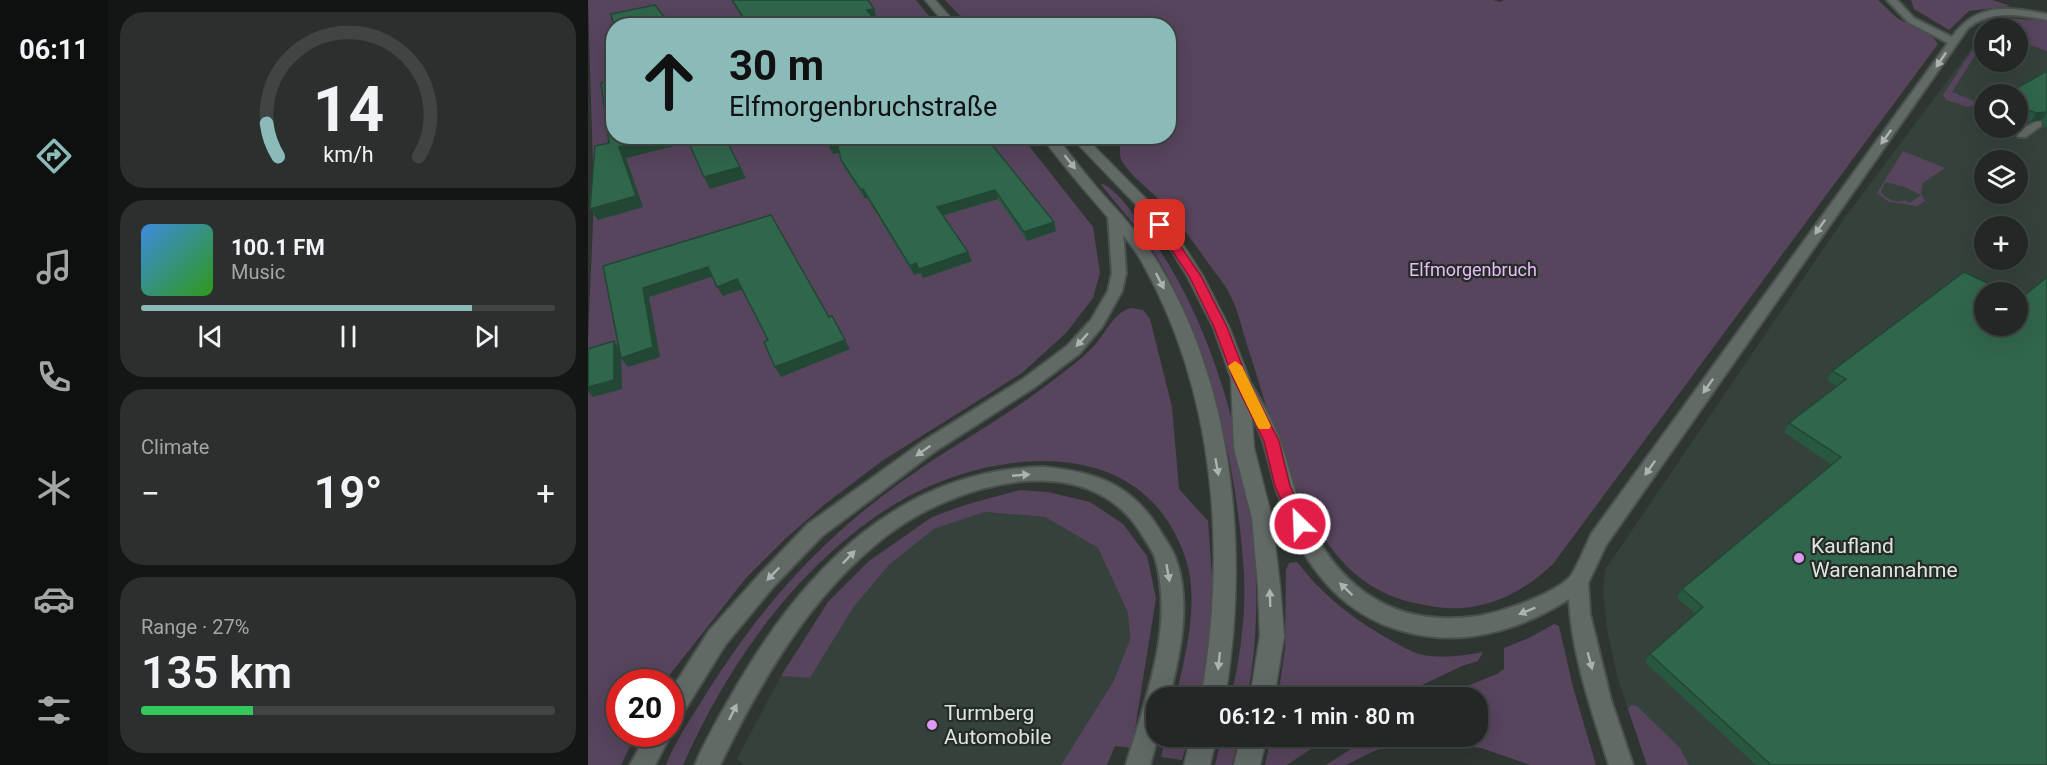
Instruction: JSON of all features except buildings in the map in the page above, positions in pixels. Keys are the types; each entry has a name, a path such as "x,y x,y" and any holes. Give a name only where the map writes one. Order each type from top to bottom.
{"main road":[{"path":"930,0 945,18"},
{"path":"1054,144 1115,216 1150,262 1181,327 1203,395 1218,469 1226,536 1224,613 1214,687"},
{"path":"1084,144 1148,209 1172,240 1195,276 1221,327 1240,378 1244,448 1262,518 1269,586 1272,636 1264,687"},
{"path":"1197,765 1201,747"},
{"path":"1247,765 1251,747"}],"lane":[{"path":"1892,0 1899,9 1920,26 1953,41"},
{"path":"2007,1 2047,16"},
{"path":"1621,765 1600,700 1586,646 1578,583 1599,539 1953,41 1970,21 1989,14 2020,13 2047,16"},
{"path":"2028,130 2037,124"},
{"path":"684,691 717,638 766,581 815,530 928,447 1029,383 1073,350 1097,323 1114,291 1119,273 1115,216"},
{"path":"1240,378 1272,441 1283,486 1300,524 1320,557 1346,591 1379,612 1413,625 1443,630 1466,629 1516,616 1537,607 1578,583"},
{"path":"707,765 737,704 779,635 856,549 899,518 954,488 985,479 1026,473 1062,476 1095,485 1124,500 1142,518 1166,559 1173,598 1171,634 1138,765"},
{"path":"642,765 652,747"}],"shaded area":[{"path":"2028,20 2047,21 2047,765 1647,765 1618,680 1607,628 1603,592 1605,570 1841,223 1974,45 1974,72 2028,72"},
{"path":"985,512 1045,517 1098,548 1128,613 1130,640 1113,682 1061,765 744,765 737,759 781,676 810,678 853,608 889,565 934,529"}],"green space":[{"path":"588,0 916,0 930,18 606,18 606,144 1028,144 1093,227 1100,273 1093,298 1066,333 1022,373 882,461 825,504 785,539 746,578 674,669 606,669 606,747 630,747 621,765 588,765 588,340 594,199"},
{"name":"Elfmorgenbruch","path":"945,0 1493,0 1500,2 1504,0 1878,0 1897,18 1933,37 1938,44 1553,564 1512,594 1481,605 1448,608 1410,602 1379,590 1353,572 1331,548 1312,519 1282,453 1237,311 1229,293 1172,215 1121,159 1118,144 1176,144 1176,18 962,18"},
{"path":"1911,0 1992,0 2011,6 1969,11 1949,30 1914,9"},
{"path":"2028,20 2047,21 2047,51 2028,44"},
{"path":"1974,47 1974,57 1952,92 1974,101 1974,105 1968,107 1946,100 1943,95"},
{"path":"1903,151 1945,168 1923,183 1921,193 1925,201 1917,206 1889,202 1877,193","holes":["1885,182 1905,187 1921,195 1910,203 1905,200 1892,200 1881,192"]},
{"path":"1101,185 1109,187 1129,209 1174,274 1201,328 1223,388 1240,452 1251,516 1256,580 1255,641 1248,687 1233,687 1242,637 1244,575 1230,462 1212,387 1186,315 1156,255"},
{"path":"1131,308 1143,310 1150,319 1172,407 1179,489 1208,521 1214,606 1202,687 1178,687 1190,628 1192,600 1189,571 1173,530 1148,498 1117,476 1080,465 1041,461 1001,465 961,474 923,489 890,507 856,531 824,559 768,621 743,655 721,691 683,765 666,765 674,747 684,747 684,728 726,663 770,605 817,553 843,528 901,482 1016,407 1067,370 1096,344 1119,314"},
{"path":"1020,490 1048,492 1090,502 1123,524 1147,556 1156,598 1132,748 1115,746 1107,765 1061,765 1113,682 1130,640 1128,613 1098,548 1045,517 985,512 934,529 889,565 853,608 810,678 781,676 828,602 869,561 932,517 968,504"},
{"path":"1297,562 1327,595 1348,613 1385,637 1419,654 1443,657 1483,652 1478,661 1418,687 1279,687 1285,649 1286,570 1289,563"},
{"path":"1554,624 1559,626 1573,687 1596,765 1530,765 1473,747 1488,747 1488,687 1465,687 1504,669 1504,648 1529,638"},
{"path":"1632,705 1637,706 1680,748 1689,765 1647,765 1628,708"},
{"path":"1164,747 1186,747 1182,760 1161,757"},
{"path":"1220,747 1236,747 1232,765 1215,765"},
{"path":"1269,747 1314,747 1287,765 1265,765"},
{"path":"1354,747 1386,747 1346,765 1326,765"}],"slow traffic":[{"path":"1235,366 1264,426"}],"place":[{"name":"Kaufland Warenannahme","path":"1799,558"},
{"name":"Turmberg Automobile","path":"932,725"}],"route":[{"path":"1160,225 1195,276 1221,327 1240,378 1272,441 1283,486 1300,524"}]}
